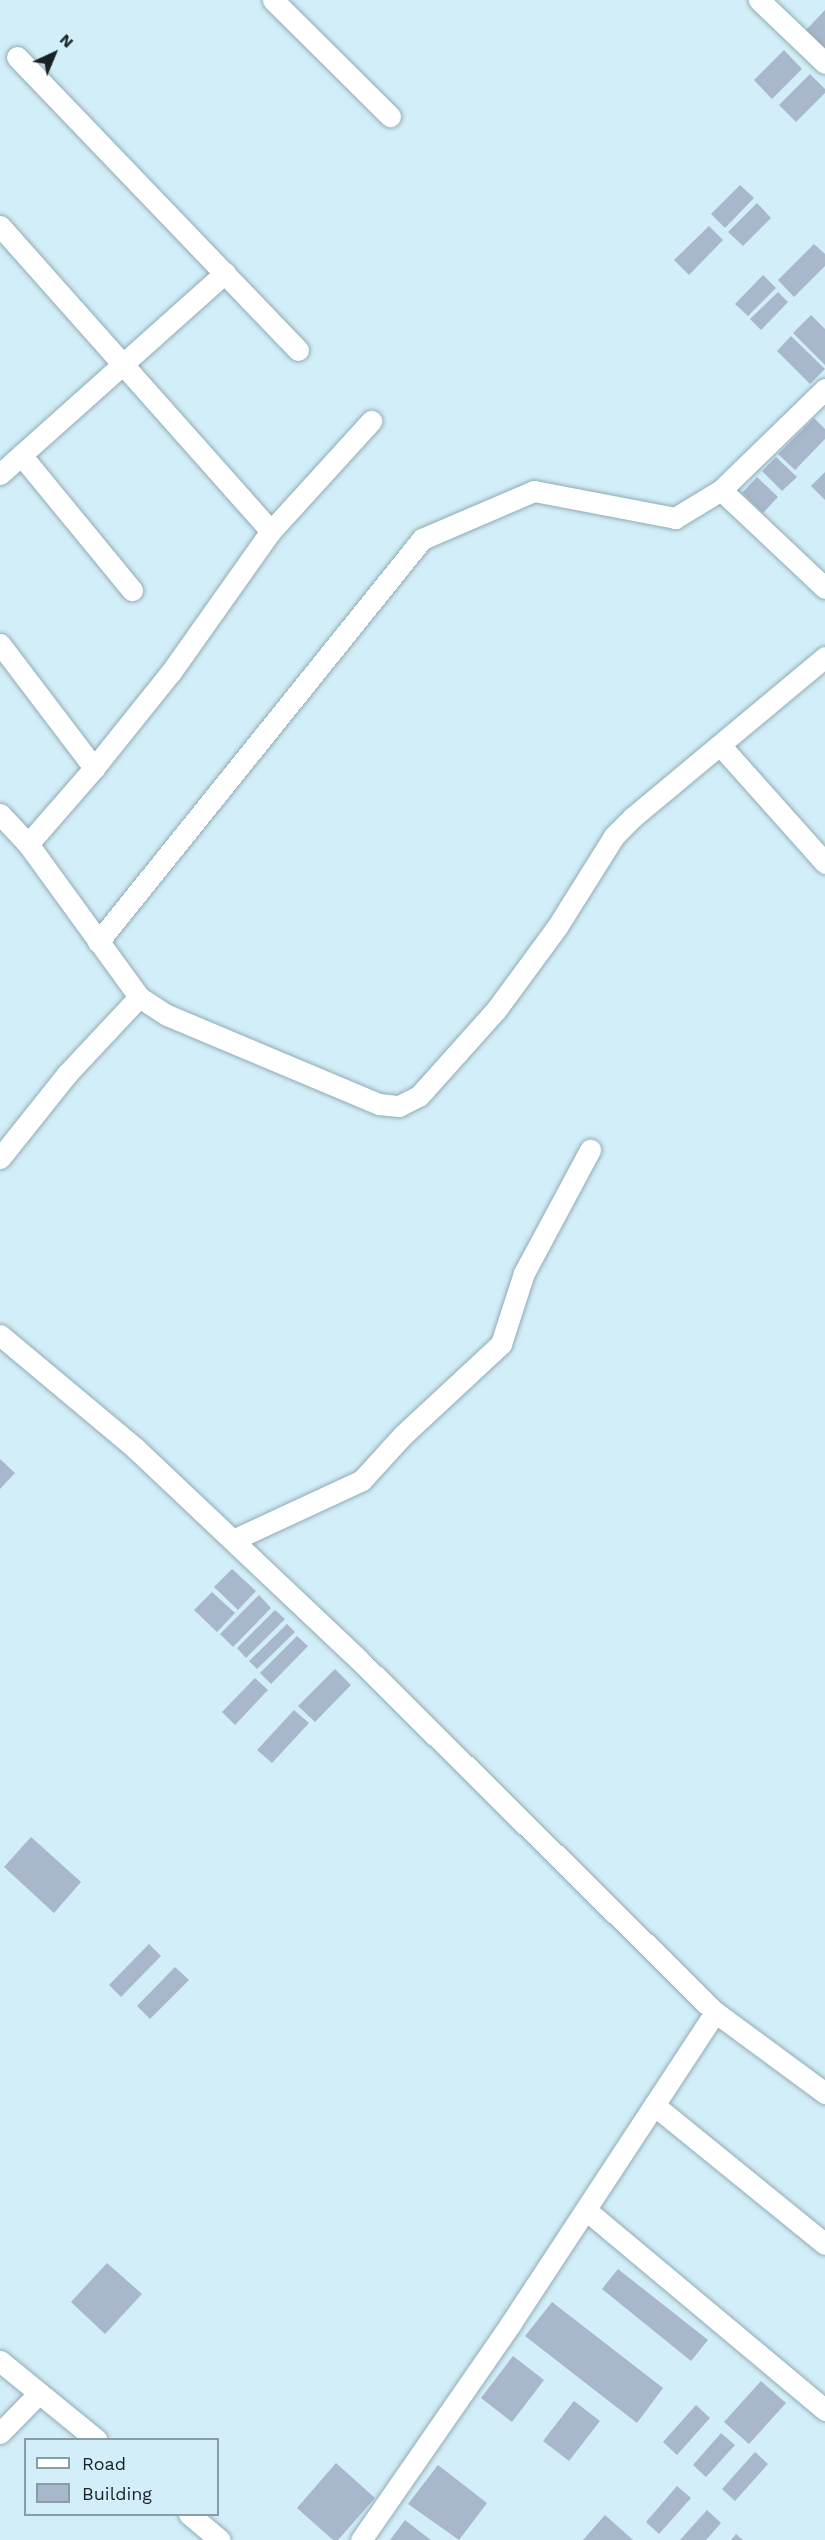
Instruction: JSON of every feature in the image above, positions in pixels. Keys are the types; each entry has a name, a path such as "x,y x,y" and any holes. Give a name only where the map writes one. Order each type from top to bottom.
{"street":[{"path":"273,0 390,116"},
{"path":"759,0 825,63"},
{"path":"17,57 298,350"},
{"path":"0,226 271,531"},
{"path":"0,474 225,273"},
{"path":"98,942 422,539 534,491 675,518 721,490 825,389"},
{"path":"28,844 94,768 171,672 271,531 371,422"},
{"path":"21,455 132,590"},
{"path":"721,490 825,588"},
{"path":"0,644 94,768"},
{"path":"0,814 28,844 139,997 167,1015 379,1104 399,1106 418,1096 496,1010 557,927 614,836 633,817 825,657"},
{"path":"720,745 825,862"},
{"path":"0,1158 67,1074 139,997"},
{"path":"233,1540 362,1480 403,1435 501,1344 524,1273 590,1149"},
{"path":"0,1335 135,1448 233,1540 359,1660 715,2012 825,2093"},
{"path":"361,2540 586,2210 715,2012"},
{"path":"654,2105 825,2244"},
{"path":"586,2210 825,2410"},
{"path":"0,2361 96,2438"},
{"path":"0,2433 39,2393"},
{"path":"191,2516 220,2540"}],"building":[{"path":"825,10 825,49 806,30"},
{"path":"784,50 802,69 772,99 754,80"},
{"path":"810,74 825,89 825,93 796,122 779,105"},
{"path":"740,185 754,198 725,228 711,214"},
{"path":"757,203 771,218 743,246 728,232"},
{"path":"709,226 723,240 689,275 674,260"},
{"path":"814,244 825,254 825,266 794,297 778,280"},
{"path":"763,275 776,288 748,316 735,304"},
{"path":"778,292 788,302 761,330 750,319"},
{"path":"811,315 825,329 825,365 793,333"},
{"path":"791,336 825,369 810,384 777,351"},
{"path":"814,418 825,429 825,439 795,470 778,454"},
{"path":"776,457 797,477 782,491 762,471"},
{"path":"825,472 825,500 811,486"},
{"path":"757,477 778,497 763,513 742,493"},
{"path":"0,1459 15,1473 0,1489"},
{"path":"232,1569 256,1591 238,1610 214,1587"},
{"path":"212,1592 235,1613 217,1632 194,1610"},
{"path":"259,1595 271,1608 233,1647 220,1634"},
{"path":"275,1610 285,1619 246,1658 237,1648"},
{"path":"287,1624 295,1632 257,1669 249,1661"},
{"path":"297,1636 308,1646 271,1684 260,1673"},
{"path":"335,1669 351,1685 315,1722 298,1706"},
{"path":"255,1678 268,1690 235,1725 222,1712"},
{"path":"294,1710 309,1723 272,1763 257,1750"},
{"path":"31,1837 81,1882 54,1913 4,1867"},
{"path":"149,1944 161,1956 121,1997 109,1985"},
{"path":"175,1967 189,1980 150,2019 137,2006"},
{"path":"107,2263 142,2294 105,2334 71,2302"},
{"path":"618,2269 708,2340 691,2361 602,2289"},
{"path":"552,2302 663,2388 637,2423 525,2336"},
{"path":"513,2356 544,2380 512,2422 481,2398"},
{"path":"761,2381 786,2403 749,2444 724,2422"},
{"path":"574,2401 600,2421 569,2461 543,2441"},
{"path":"696,2405 710,2418 677,2455 663,2442"},
{"path":"721,2433 735,2445 706,2477 693,2465"},
{"path":"755,2452 768,2464 735,2501 722,2489"},
{"path":"336,2463 375,2498 338,2540 333,2540 297,2508"},
{"path":"438,2465 487,2503 459,2540 408,2504"},
{"path":"677,2486 691,2498 659,2534 646,2522"},
{"path":"707,2510 721,2523 706,2540 680,2540"},
{"path":"605,2515 633,2540 583,2540"},
{"path":"405,2520 419,2531 431,2540 390,2540"},
{"path":"736,2534 743,2540 731,2540"}]}
